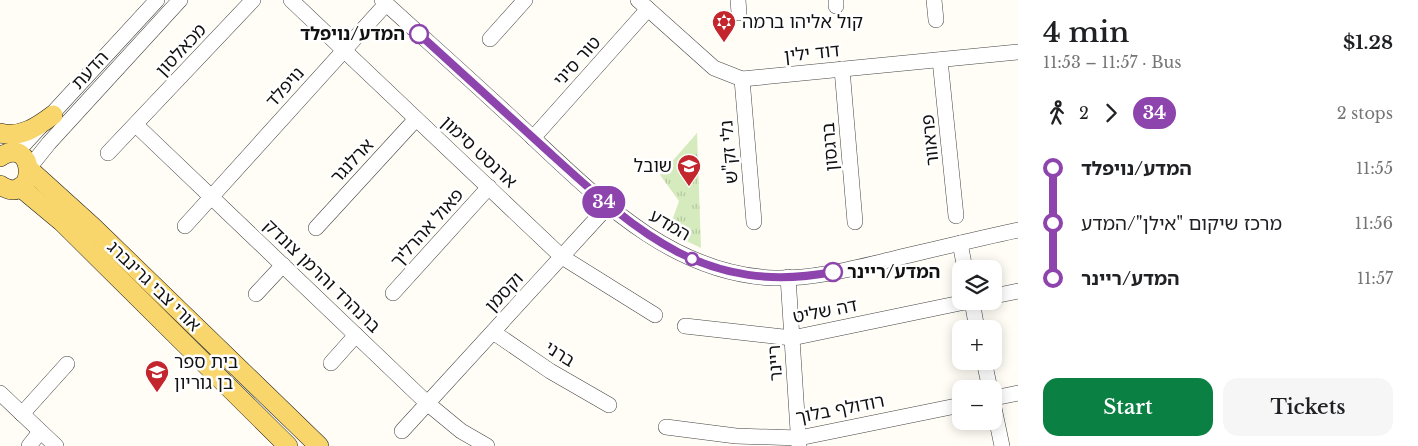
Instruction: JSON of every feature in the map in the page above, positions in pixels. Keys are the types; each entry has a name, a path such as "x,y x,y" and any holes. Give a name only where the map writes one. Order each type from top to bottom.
{"main road":[{"path":"0,133 15,134 26,132 53,115"},
{"name":"אורי צבי גרינברג","path":"7,152 24,158 29,169 100,233 319,446"},
{"path":"8,190 27,180 29,169"},
{"name":"אורי צבי גרינברג","path":"8,190 62,222 288,446"}],"street":[{"name":"הדעת","path":"7,152 53,115 157,0"},
{"name":"הדעת","path":"29,169 49,143 180,0"},
{"name":"מכאלסון","path":"108,153 253,0"},
{"name":"ארנסט סימון","path":"291,0 562,257 655,315"},
{"path":"490,39 525,0"},
{"path":"934,0 936,20"},
{"name":"נויפלד","path":"184,226 344,50 384,2"},
{"name":"המדע","path":"384,2 608,206 645,233 702,263 740,274 788,278 850,269 1018,230"},
{"name":"טור סיני","path":"533,138 643,4"},
{"name":"דוד ילין","path":"643,4 714,68 742,79 1018,52"},
{"name":"פראוור","path":"940,60 956,216"},
{"name":"ברגסון","path":"842,69 855,222"},
{"name":"נלי זק\"ש","path":"742,79 754,222"},
{"name":"ארלנגר","path":"316,228 416,119"},
{"name":"ברנהרד והרמן צונדק","path":"136,125 427,403 461,431 487,446"},
{"name":"פאול אהרליך","path":"394,294 489,187"},
{"name":"וקסמן","path":"402,431 608,206"},
{"path":"960,243 963,260"},
{"path":"256,294 283,265"},
{"name":"ריינר","path":"788,278 799,442"},
{"path":"1002,294 1018,291"},
{"name":"דה שליט","path":"685,326 792,338 952,305"},
{"name":"ברני","path":"493,332 550,371 609,405"},
{"path":"331,364 356,335"},
{"path":"22,414 67,364"},
{"path":"0,393 56,446"},
{"path":"1002,396 1018,393"},
{"name":"רודולף בלוך","path":"666,427 799,442 952,407"},
{"path":"999,430 1002,446"},
{"path":"28,446 40,432"}],"green space":[{"path":"697,133 701,248 668,232 679,201 660,175"}],"bus line":[{"name":"34","path":"419,34 622,218 671,249 724,271 759,277 788,278 833,272"}],"place":[{"name":"המדע/נויפלד","path":"419,34"},
{"name":"קול אליהו ברמה","path":"724,43"},
{"name":"שובל","path":"689,187"},
{"name":"המדע/ריינר","path":"833,272"},
{"name":"בית ספר בן גוריון","path":"157,393"}]}
